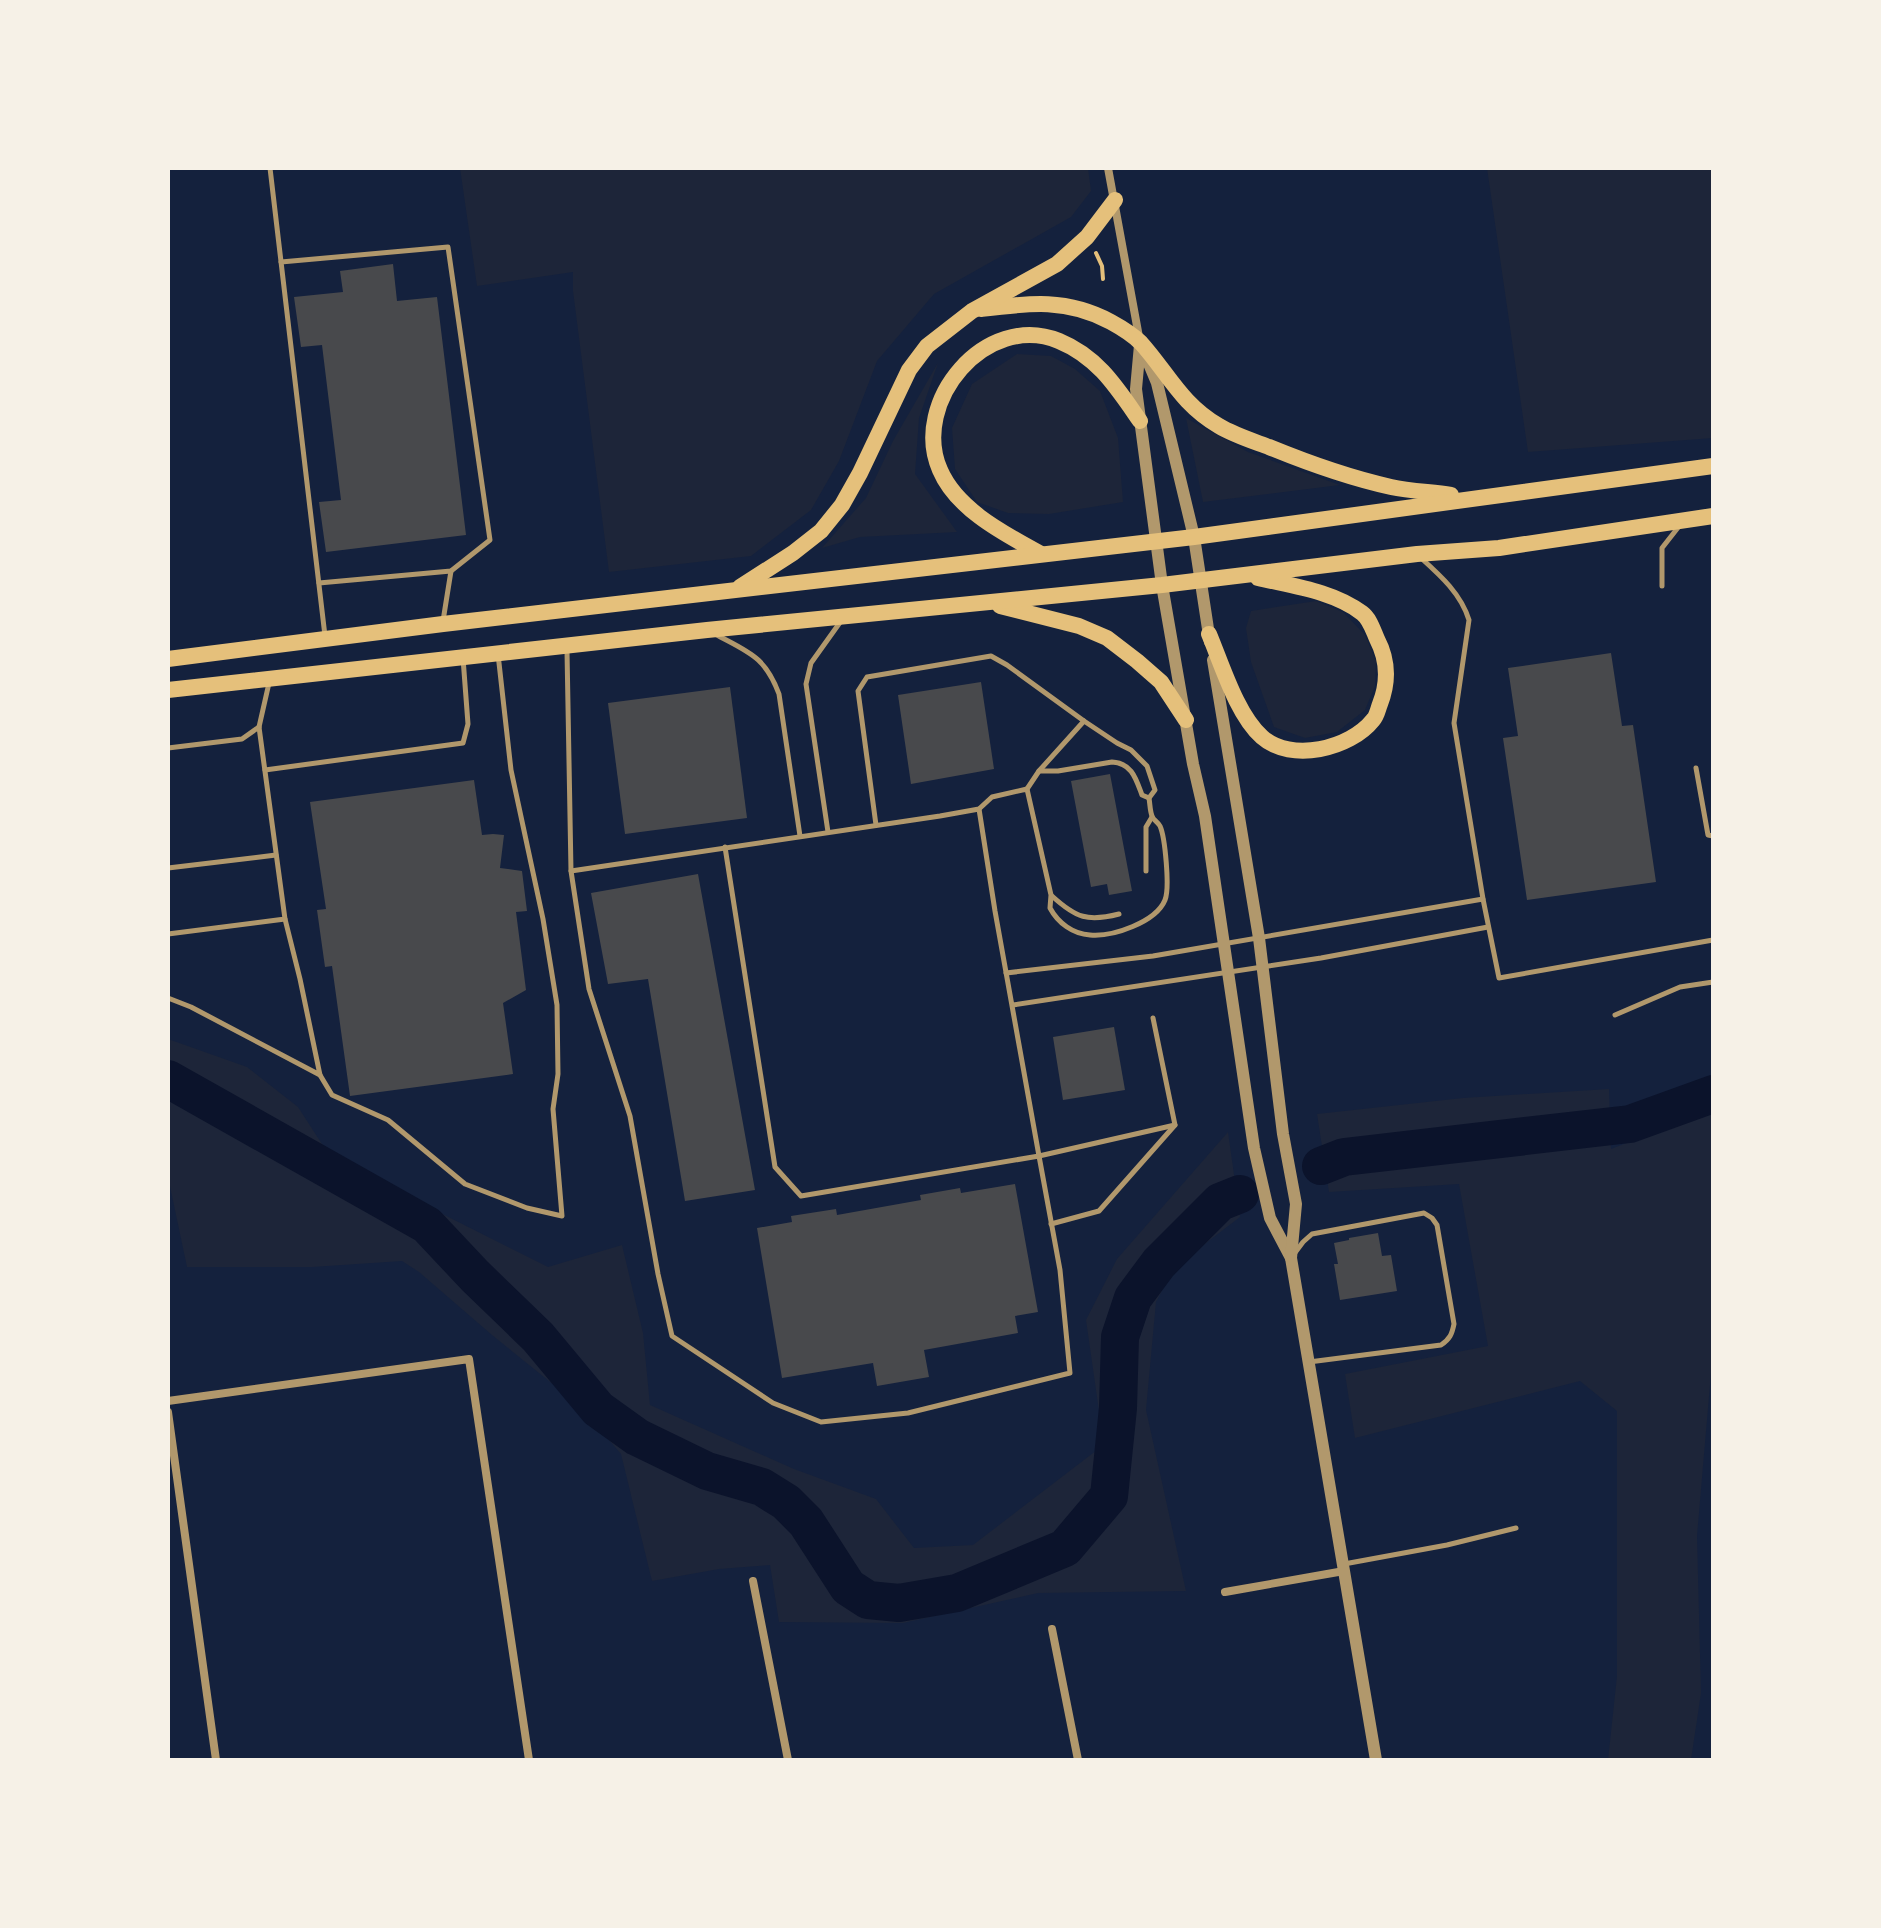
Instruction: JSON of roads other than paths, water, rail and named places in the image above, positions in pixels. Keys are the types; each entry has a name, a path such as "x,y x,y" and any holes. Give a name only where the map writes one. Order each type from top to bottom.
{"highway":[{"path":"735,590 821,531 842,505 909,370 927,346 972,311 1057,264 1085,240 1115,200"},
{"path":"972,311 1037,303 1085,310 1125,329 1140,342 1179,394 1204,417 1222,428 1356,478 1391,487 1472,498"},
{"path":"1041,554 994,528 976,514 953,492 940,472 933,426 939,400 950,380 982,350 1021,335 1042,336 1066,344 1093,362 1108,376 1140,421"},
{"path":"172,657 1194,537 1713,466"},
{"path":"168,690 707,630 1248,576 1417,554 1499,548 1713,516"},
{"path":"1209,634 1244,715 1269,742 1299,750 1333,747 1374,720 1387,681 1386,666 1382,649 1365,615 1333,598 1248,576"},
{"path":"987,603 1079,626 1107,638 1161,682 1186,720"}],"street":[{"path":"1108,168 1140,342 1157,383 1202,580 1259,938 1283,1134 1296,1204 1291,1258 1376,1760"},
{"path":"1140,342 1136,389 1162,585 1207,832 1254,1148 1270,1218 1291,1258"},
{"path":"168,1401 469,1359 529,1760"},
{"path":"168,1412 216,1760"},
{"path":"1225,1592 1343,1568"},
{"path":"753,1581 788,1760"},
{"path":"1052,1629 1078,1760"}],"lane":[{"path":"270,168 325,639"},
{"path":"281,262 448,247 490,540 451,571 319,583"},
{"path":"1662,586 1662,548 1683,520"},
{"path":"1417,554 1448,583 1465,608 1469,620 1454,723 1499,978 1713,940"},
{"path":"443,624 451,571"},
{"path":"828,832 806,684 811,663 845,616"},
{"path":"707,630 754,655 765,665 773,679 779,694 800,836"},
{"path":"567,646 571,871 589,989 630,1116 672,1336 773,1403 821,1422 908,1413 1070,1373 1060,1270 979,809"},
{"path":"270,678 259,727 285,919 320,1075 332,1095 388,1120 465,1184 527,1208 562,1216 553,1109 558,1074 557,1005 543,919 511,770 498,653"},
{"path":"876,825 858,691 867,677 991,656 1101,733 1131,750 1147,766 1155,790 1149,798 1152,817 1160,826 1168,878 1164,903 1145,921 1104,934 1088,935 1062,924 1050,908 1051,895 1027,789"},
{"path":"265,770 463,743 468,724 463,657"},
{"path":"571,871 979,809 992,797 1027,789 1084,721"},
{"path":"168,748 242,739 259,727"},
{"path":"1039,771 1120,763 1133,771 1142,795 1149,798"},
{"path":"1696,768 1708,835 1713,836"},
{"path":"1146,871 1146,827 1152,817"},
{"path":"725,847 775,1167 801,1196 1039,1156 1175,1125"},
{"path":"168,868 276,855"},
{"path":"1051,895 1078,916 1094,918 1119,914"},
{"path":"1006,973 1153,956 1483,899"},
{"path":"168,934 285,919"},
{"path":"1013,1005 1263,967 1488,927"},
{"path":"1615,1015 1680,987 1713,982"},
{"path":"168,998 320,1075"},
{"path":"1153,1018 1175,1125"},
{"path":"1051,1224 1099,1211 1175,1125"},
{"path":"1291,1258 1312,1234 1424,1213 1437,1225 1454,1324 1452,1334 1441,1345 1308,1362"},
{"path":"1343,1568 1516,1528"}],"waterway":[{"path":"168,1079 427,1225 538,1337 598,1409 637,1437 707,1471 762,1487 786,1502 806,1522 848,1587 868,1600 899,1603 957,1593 1065,1548 1109,1496 1118,1408 1120,1337 1133,1298 1159,1263 1220,1202 1240,1194"},
{"path":"1321,1166 1344,1157 1630,1124 1713,1094"}]}
